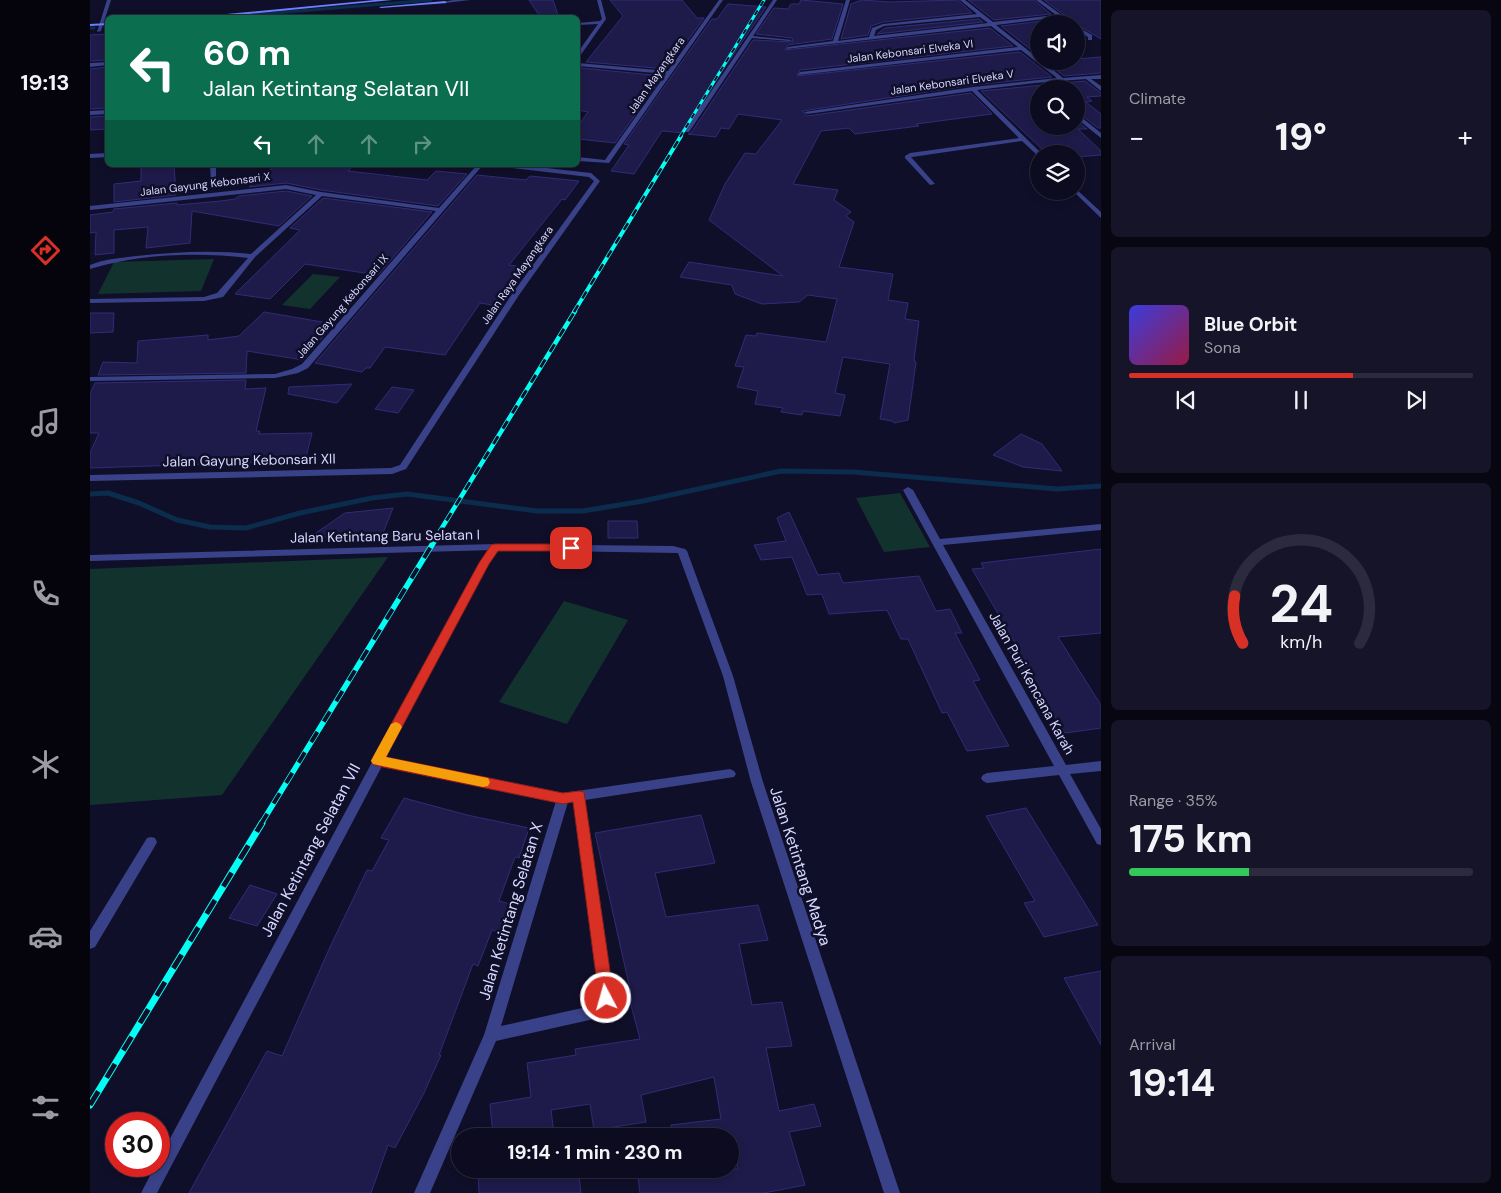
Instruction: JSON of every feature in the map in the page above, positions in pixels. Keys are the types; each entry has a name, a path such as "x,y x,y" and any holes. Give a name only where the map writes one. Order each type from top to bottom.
{"main road":[{"path":"220,15 390,0"},
{"path":"303,15 444,1"},
{"path":"90,25 104,23"},
{"path":"90,31 105,30"}],"street":[{"path":"106,15 109,0"},
{"path":"444,1 468,0"},
{"path":"580,51 602,22 603,16 599,0"},
{"name":"Jalan Mayangkara","path":"580,159 607,162 721,0"},
{"path":"687,131 775,0"},
{"path":"835,42 848,0"},
{"path":"962,0 1061,79"},
{"path":"1038,0 1059,15"},
{"path":"871,38 874,29 883,25 981,15"},
{"path":"788,48 1030,19"},
{"path":"580,24 602,22"},
{"path":"99,31 104,23"},
{"path":"1085,33 1090,36 1090,39"},
{"path":"751,37 790,40"},
{"name":"Jalan Kebonsari Elveka VI","path":"800,74 1022,48"},
{"path":"90,65 105,63"},
{"path":"580,64 670,73"},
{"name":"Jalan Kebonsari Elveka V","path":"1036,80 1101,77"},
{"path":"1088,79 1101,89"},
{"name":"Jalan Kebonsari Elveka V","path":"807,112 1030,81"},
{"path":"973,89 1030,145"},
{"path":"90,113 105,112"},
{"path":"1085,123 1101,136"},
{"path":"932,184 907,157 910,154 1024,139"},
{"path":"90,156 105,155"},
{"path":"213,167 214,182"},
{"name":"Jalan Gayung Kebonsari IX","path":"90,379 275,376 295,372 305,366 478,167"},
{"name":"Jalan Raya Mayangkara","path":"406,464 516,294 597,181 591,175 521,167"},
{"name":"Jalan Gayung Kebonsari X","path":"90,208 286,187 321,194 440,210"},
{"path":"90,301 215,298 220,296 253,256 321,194"},
{"path":"1085,200 1101,216"},
{"path":"90,267 122,259 187,252 221,252 253,256"},
{"name":"Jalan Gayung Kebonsari XII","path":"90,478 392,471 406,464"},
{"name":"Jalan Puri Kencana Karah","path":"908,490 1101,840"},
{"path":"937,542 1101,527"},
{"path":"378,761 484,563 495,547"},
{"name":"Jalan Ketintang Baru Selatan I","path":"90,558 495,547 681,550"},
{"name":"Jalan Ketintang Madya","path":"681,550 728,676 757,782 892,1193"},
{"name":"Jalan Ketintang Selatan VII","path":"149,1193 378,761 563,798 730,774"},
{"path":"987,778 1101,766"},
{"path":"491,1035 594,1012 599,1009 606,998 579,796"},
{"name":"Jalan Ketintang Selatan X","path":"422,1193 491,1035 563,798"},
{"path":"90,943 151,842"}],"green space":[{"path":"214,259 201,291 98,294 114,262"},
{"path":"313,274 340,277 310,309 282,305"},
{"path":"900,493 930,547 884,552 856,498"},
{"path":"388,557 222,795 90,805 90,569"},
{"path":"564,601 628,620 567,724 499,702"}],"building":[{"path":"529,0 553,0 558,15 539,15"},
{"path":"610,0 682,0 697,18 704,18 667,69 586,62 623,16"},
{"path":"801,0 843,4 832,39 788,45 785,50 990,28 1013,46 800,70 797,76 1020,52 1030,60 1030,70 1043,70 1052,77 973,85 802,111 807,116 971,93 992,114 855,134 849,128 821,131 793,184 838,190 834,200 851,212 846,216 854,222 839,267 893,274 888,300 908,303 905,319 919,321 914,360 916,362 908,420 894,423 880,419 890,364 843,357 835,393 845,395 840,416 803,411 802,415 781,412 783,408 755,404 758,391 737,387 744,367 735,366 746,335 756,336 757,333 826,342 837,299 808,295 799,302 762,304 735,294 732,285 680,277 689,262 783,276 709,220 725,184 745,153 756,154 782,120 738,114 729,129 721,128 716,137 688,134 691,133 753,40 793,42 792,38 756,34 774,8 788,9 791,4 799,4"},
{"path":"862,0 889,2 958,0 972,13 883,22 871,26 868,35 841,39 851,4"},
{"path":"968,0 1034,0 1051,14 1030,15 994,20"},
{"path":"1044,0 1101,0 1101,39 1085,29 1085,15 1064,15"},
{"path":"728,4 766,7 682,130 684,133 662,131 634,174 611,171 629,145 624,144 712,19 717,19"},
{"path":"979,19 983,22 877,34 885,28"},
{"path":"1030,22 1030,49 1001,26"},
{"path":"105,34 105,60 90,61 90,35"},
{"path":"1101,57 1101,73 1064,76 1056,70 1085,70 1085,58"},
{"path":"105,67 105,108 90,109 90,69"},
{"path":"580,69 663,76 615,143 580,139 580,123 588,112 580,110"},
{"path":"1085,81 1101,93 1101,96 1087,97 1092,101 1086,102 1101,114 1101,128 1098,128 1085,118"},
{"path":"1030,86 1030,135 1084,135 1101,151 1101,155 1085,156 1085,145 1038,145 981,91"},
{"path":"105,116 105,129 90,130 90,117"},
{"path":"141,167 174,167 176,195 114,202 114,184 141,181"},
{"path":"274,167 352,167 348,171 427,180 436,171 467,174 438,206 321,190 286,183 249,187"},
{"path":"477,175 526,180 530,176 579,181 565,200 562,199 509,265 524,267 498,306 480,303 445,355 385,347 370,368 366,368 362,372 315,363"},
{"path":"286,191 312,196 279,226 192,211 190,243 146,248 148,227 114,230 114,253 95,255 96,232 90,233 90,215 113,212 114,209 221,201 235,199 239,196"},
{"path":"323,198 432,212 378,275 305,264 270,299 235,294 300,230 290,228"},
{"path":"264,312 334,324 303,360 247,351 246,373 98,375 103,362 137,363 138,341 208,335 208,340 239,336"},
{"path":"90,313 114,313 113,332 90,333"},
{"path":"246,380 245,389 266,388 256,431 260,431 259,434 312,433 305,461 90,468 90,453 99,433 90,433 90,394 95,383"},
{"path":"352,384 337,403 288,394 289,387"},
{"path":"392,387 414,390 398,413 375,409"},
{"path":"1021,434 1042,444 1062,471 1023,467 993,455"},
{"path":"393,508 381,538 310,537 345,513"},
{"path":"789,512 818,575 839,573 843,583 919,576 936,611 950,609 962,633 955,633 980,680 973,681 1009,746 967,751 947,712 942,713 908,639 901,639 887,610 829,614 822,594 807,595 792,557 761,560 754,545 786,541 777,518"},
{"path":"608,521 637,521 638,538 608,538"},
{"path":"1101,549 1101,633 1058,637 1101,705 1101,728 1065,733 1046,702 1040,702 1008,649 1018,648 972,569 984,568 981,563"},
{"path":"404,798 467,815 529,828 519,858 515,857 499,901 514,905 502,933 492,930 478,966 473,964 439,1055 441,1055 424,1093 395,1148 388,1145 371,1193 189,1193 267,1051 282,1056 330,947 367,870 372,871 389,840 381,838"},
{"path":"1026,808 1098,925 1044,937 1024,903 1035,901 986,816"},
{"path":"701,815 715,863 655,873 666,917 758,905 768,940 739,944 752,1005 782,1002 792,1046 766,1048 779,1111 814,1104 821,1126 789,1132 805,1185 764,1193 640,1193 638,1178 739,1178 739,1128 671,1128 671,1125 721,1119 714,1077 641,1095 646,1122 607,1128 594,1128 590,1104 551,1110 553,1128 492,1128 490,1104 531,1097 527,1063 576,1055 575,1049 640,1039 629,998 632,998 595,833"},
{"path":"250,885 277,894 257,926 229,918"},
{"path":"1101,971 1101,1045 1064,978"},
{"path":"478,1178 579,1178 581,1193 479,1193"}],"waterway":[{"path":"252,15 431,0"},
{"path":"90,494 108,493 139,503 177,520 210,527 246,528 300,513 372,498 407,494 537,511 583,511 643,501 781,471 853,472 1057,489 1101,486"}],"railway":[{"path":"680,137 764,0"},
{"path":"574,312 681,136"},
{"path":"437,536 575,311"},
{"path":"261,824 438,535"},
{"path":"90,1105 262,823"}],"slow traffic":[{"path":"396,727 378,761 483,782"}],"route":[{"path":"571,548 495,547 484,563 378,761 563,798 579,796 606,998"}]}
